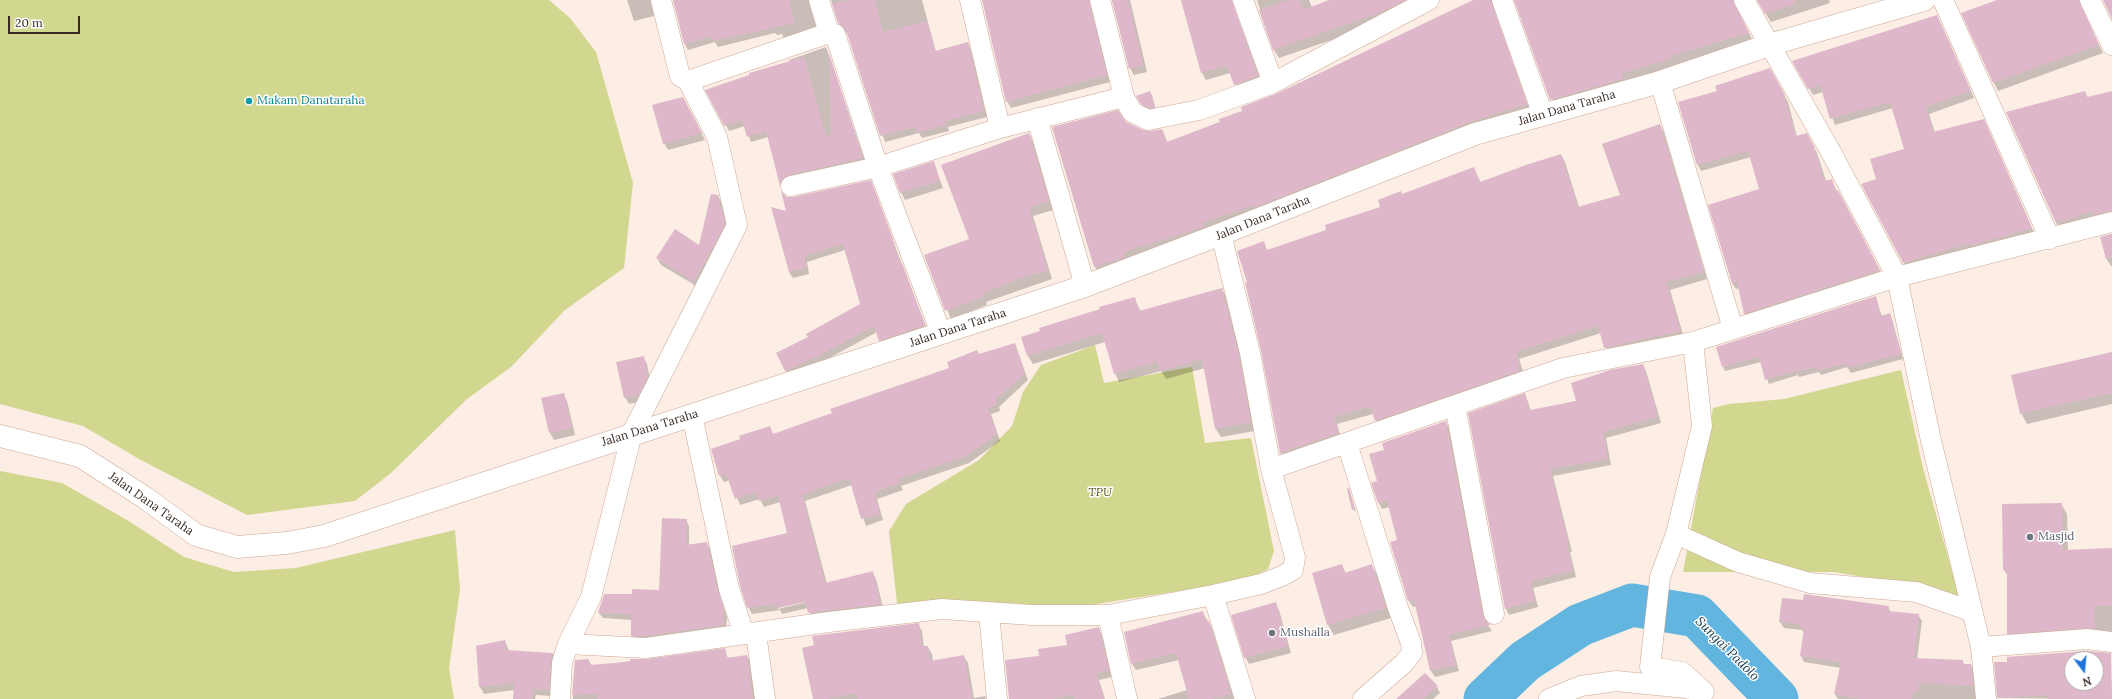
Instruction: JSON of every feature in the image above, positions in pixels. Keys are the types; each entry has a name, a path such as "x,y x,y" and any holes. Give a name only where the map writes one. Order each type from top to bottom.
{"street":[{"path":"560,699 562,663 568,644 591,597 632,433 737,225 717,137 688,81 680,76 661,0"},
{"path":"819,0 829,33"},
{"path":"970,0 1000,128"},
{"path":"1100,0 1124,97 1132,112 1148,120 1173,117 1200,110 1273,83 1429,0"},
{"path":"1243,0 1273,83"},
{"path":"1502,0 1543,115"},
{"path":"1744,0 1832,154 1897,277 1930,436 1971,611 1981,647 1986,699"},
{"name":"Jalan Dana Taraha","path":"0,436 80,456 144,497 196,535 237,547 287,543 324,536 632,433 692,415 1085,286 1475,134 1660,82 1769,45 1924,0"},
{"path":"1943,0 2050,239"},
{"path":"2090,0 2112,45"},
{"path":"688,81 829,33 835,34 878,167 941,333"},
{"path":"1660,82 1733,329"},
{"path":"791,186 878,167 1000,128 1124,97"},
{"path":"1037,118 1085,286"},
{"path":"1271,469 1563,368 1693,342 1897,277 2112,222"},
{"path":"568,644 646,648 750,633 942,609 989,613 1108,615 1213,595 1261,584 1293,570 1295,557 1271,469 1250,353 1221,234"},
{"path":"1693,342 1702,426 1676,534 1660,577 1650,667 1682,672 1709,696"},
{"path":"1455,406 1494,614"},
{"path":"692,415 729,589 750,633 765,699"},
{"path":"1347,443 1398,608 1411,643 1412,653 1404,664 1363,699"},
{"path":"1676,534 1738,562 1810,583 1916,592 1971,611"},
{"path":"1213,595 1245,699"},
{"path":"989,613 997,699"},
{"path":"1108,615 1127,699"},
{"path":"1981,647 2087,639 2112,642"},
{"path":"1549,699 1588,685 1616,681 1647,692 1686,688 1709,696"}],"green space":[{"path":"0,0 549,0 570,18 596,52 633,183 624,268 565,310 511,367 467,399 391,473 355,501 247,515 139,459 83,426 0,404"},
{"name":"TPU","path":"1095,345 1104,383 1192,367 1205,443 1251,438 1274,551 1268,569 1247,580 1059,610 1014,603 897,603 889,531 906,504 979,460 1012,426 1023,392 1041,365"},
{"path":"1901,370 1923,468 1959,596 1939,590 1834,572 1683,572 1713,408 1729,404 1784,399"},
{"path":"0,471 62,483 127,520 184,557 234,572 296,568 455,530 460,589 449,668 454,699 0,699"}],"building":[{"path":"673,0 789,0 795,23 713,41 712,36 684,44"},
{"path":"848,0 875,0 883,32 927,21 935,51 968,42 984,111 945,121 946,125 917,133 915,127 880,136 846,30 838,23 832,4"},
{"path":"982,0 1089,0 1107,75 1006,102"},
{"path":"1112,0 1128,0 1143,65 1129,69"},
{"path":"1181,0 1232,0 1258,76 1234,85 1227,66 1201,73"},
{"path":"1288,0 1299,0 1303,10 1329,0 1405,0 1379,13 1273,50 1259,10"},
{"path":"1473,0 1491,0 1527,104 1470,122 1256,207 1255,205 1202,223 1204,227 1124,252 1126,257 1094,267 1052,127 1118,110 1126,122 1143,130 1150,131 1162,129 1167,142 1220,122 1219,119 1242,111 1241,107 1278,93"},
{"path":"1514,0 1733,0 1749,33 1671,56 1672,59 1622,73 1623,79 1550,100"},
{"path":"1757,0 1794,0 1795,4 1765,14"},
{"path":"1997,0 2079,0 2099,45 1993,83 1961,13"},
{"path":"2103,0 2112,0 2112,19"},
{"path":"1937,15 1971,91 1926,107 1933,132 1984,119 2032,228 1971,246 1970,243 1903,263 1861,184 1876,179 1870,159 1904,149 1890,102 1830,119 1820,85 1808,89 1792,61"},
{"path":"829,53 863,158 789,175 783,178 780,186 766,131 747,137 742,120 724,126 705,90 749,75 749,73 804,57 826,136 831,135"},
{"path":"1770,68 1785,95 1784,96 1796,136 1807,133 1814,146 1824,181 1832,179 1836,191 1838,190 1880,270 1744,314 1737,282 1732,283 1708,205 1759,189 1748,151 1697,165 1678,102 1717,91 1715,86"},
{"path":"1150,91 1155,107 1150,108 1140,103 1136,96"},
{"path":"2085,91 2087,97 2112,91 2112,211 2094,215 2093,211 2060,222 2059,220 2055,221 2006,112"},
{"path":"683,97 702,133 663,144 652,105"},
{"path":"1660,124 1704,272 1666,282 1681,331 1604,348 1598,326 1516,352 1520,366 1518,367 1519,371 1375,421 1370,406 1334,417 1339,433 1280,453 1261,351 1245,282 1247,282 1237,251 1264,241 1267,250 1326,230 1325,225 1380,207 1378,200 1401,191 1402,194 1474,167 1480,182 1561,154 1578,207 1620,195 1602,144"},
{"path":"1029,133 1049,201 1029,208 1048,270 1015,280 982,294 983,297 945,311 924,255 969,239 941,165"},
{"path":"934,161 940,181 900,193 893,174"},
{"path":"871,180 893,239 899,260 901,264 902,263 925,325 879,341 874,326 818,356 785,371 776,353 808,337 806,334 860,304 843,244 804,256 807,267 789,272 771,207 786,211 781,191 787,197 793,197"},
{"path":"711,194 718,195 725,224 693,282 656,258 675,229 699,245"},
{"path":"2112,234 2112,258 2106,259 2100,237"},
{"path":"1222,288 1239,355 1251,422 1215,429 1202,359 1160,371 1157,362 1114,374 1102,333 1027,356 1021,337 1040,331 1039,328 1100,309 1099,307 1135,297 1139,311"},
{"path":"1876,296 1881,316 1890,313 1901,354 1847,368 1846,363 1817,371 1816,367 1795,371 1765,380 1759,357 1722,367 1716,347"},
{"path":"1015,343 1025,373 995,400 997,404 988,408 997,434 964,457 898,479 900,483 874,492 880,514 861,519 849,478 802,495 825,583 873,571 881,604 808,613 805,602 778,608 777,604 747,608 740,586 732,546 787,533 778,496 759,501 757,492 735,499 726,474 719,476 711,449 740,439 739,436 770,426 773,434 832,413 830,409 949,368 947,362 977,350 979,354"},
{"path":"2112,352 2112,393 2020,414 2011,375"},
{"path":"644,356 648,376 639,394 624,398 616,362"},
{"path":"1643,364 1658,417 1603,432 1608,459 1550,469 1569,545 1567,546 1573,570 1530,582 1535,601 1505,609 1468,413 1525,393 1530,410 1576,401 1571,383 1610,370"},
{"path":"564,393 572,428 549,433 541,398"},
{"path":"1446,421 1483,616 1490,625 1449,635 1456,665 1430,671 1414,600 1408,601 1390,542 1397,540 1387,501 1378,503 1371,483 1377,481 1369,454 1384,450 1382,443"},
{"path":"1349,488 1355,509 1352,510 1347,489"},
{"path":"2062,503 2063,550 2112,548 2112,606 2094,606 2095,628 2007,634 2007,570 2003,570 2002,504"},
{"path":"662,518 687,519 686,545 707,542 724,611 724,625 645,636 631,636 631,614 598,613 604,594 632,594 632,589 659,590"},
{"path":"1342,564 1345,573 1372,564 1386,608 1327,625 1312,573"},
{"path":"1804,594 1889,606 1888,611 1919,614 1914,658 1963,660 1963,664 1971,664 1973,686 1919,683 1918,693 1913,692 1912,699 1860,699 1834,694 1841,662 1800,656 1804,628 1800,627 1800,624 1779,622 1782,598 1803,600"},
{"path":"1276,602 1288,646 1244,658 1231,615"},
{"path":"1203,611 1206,622 1209,621 1231,694 1213,699 1189,699 1176,653 1131,664 1124,632"},
{"path":"919,623 922,646 928,646 930,661 964,655 972,699 858,699 856,693 826,699 813,699 802,648 814,645 812,636"},
{"path":"1099,627 1109,670 1096,673 1104,699 1075,699 1074,694 1053,699 1009,699 1005,660 1039,656 1038,649 1067,645 1065,635"},
{"path":"505,640 506,650 553,653 549,690 532,689 532,699 513,699 514,683 479,687 476,646"},
{"path":"725,648 726,658 747,655 753,699 597,699 597,694 572,695 575,660 589,659 589,665 630,662 630,659 648,659"},
{"path":"2104,652 2111,653 2112,699 2048,699 2048,695 1997,698 1994,662 2007,662 2007,657 2064,653 2064,691 2104,691"},
{"path":"1425,673 1438,686 1424,699 1396,699"}],"waterway":[{"name":"Sungai Padolo","path":"1485,699 1525,661 1580,625 1632,605 1697,616 1777,699"}],"place":[{"name":"Makam Danataraha","path":"249,101"},
{"name":"Masjid","path":"2030,537"},
{"name":"Mushalla","path":"1272,633"}]}
